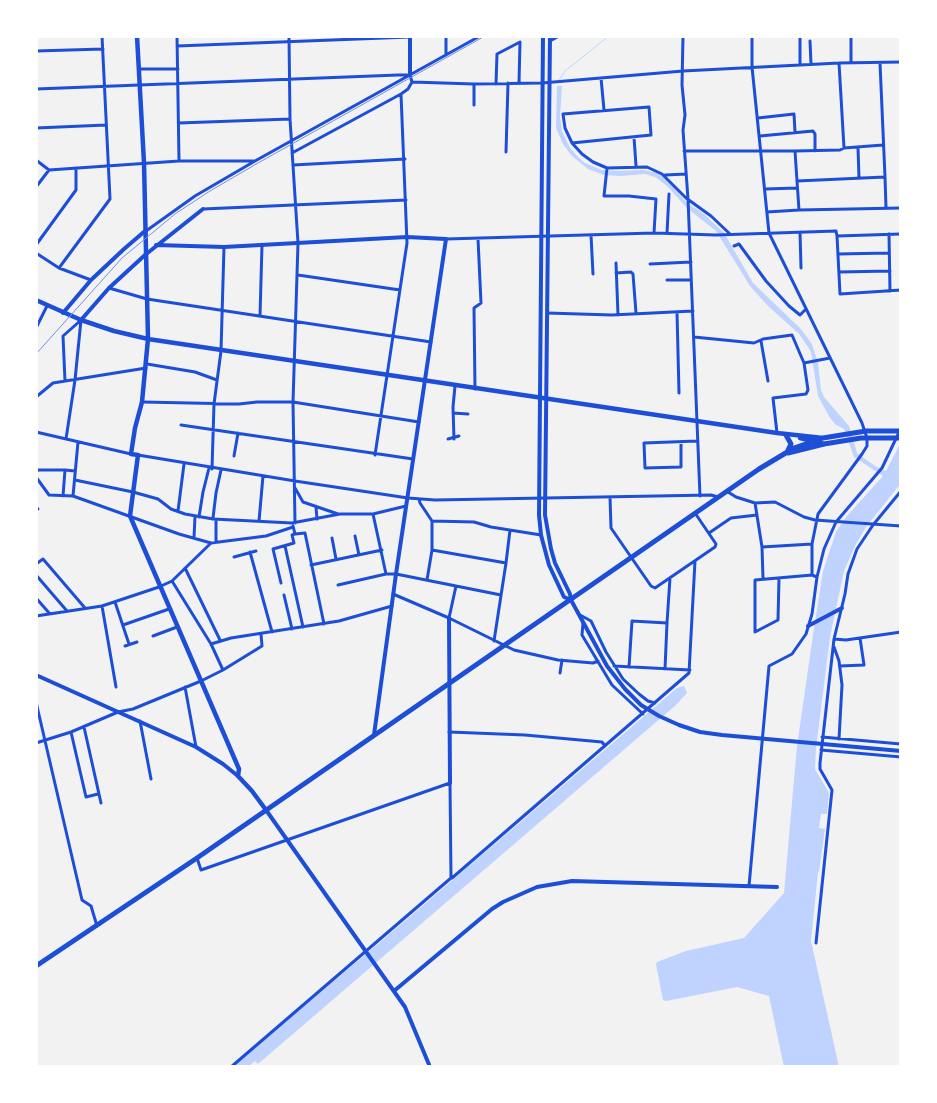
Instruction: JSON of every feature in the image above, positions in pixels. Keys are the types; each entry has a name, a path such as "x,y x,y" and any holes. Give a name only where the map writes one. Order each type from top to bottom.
{"highway":[{"path":"787,453 900,430"},
{"path":"36,966 197,858 728,492 759,468 794,448 823,438 858,432 864,436 898,438"},
{"path":"786,435 791,444 787,453"}],"main road":[{"path":"137,36 144,163 148,339 142,402 131,454 138,455 130,516 239,769 238,776 266,810"},
{"path":"36,300 81,320 148,339 777,434 823,438"},
{"path":"786,435 824,444"}],"street":[{"path":"59,268 110,199 102,36"},
{"path":"177,36 180,161"},
{"path":"280,583 273,549 294,543 292,535 295,534 293,402 298,242 290,119 289,36"},
{"path":"446,36 446,55"},
{"path":"63,313 91,280 124,249 145,231 195,196 480,36"},
{"path":"543,36 538,498 541,535 549,565 564,597 571,600"},
{"path":"559,36 550,39 545,498 546,525 551,549 571,600 607,666 625,689 641,705 659,716 700,732 901,751"},
{"path":"597,36 604,36"},
{"path":"683,36 684,151 689,213 700,496"},
{"path":"752,36 752,68 769,233 830,358 867,446 818,514 812,544 812,576"},
{"path":"800,36 800,65"},
{"path":"851,36 851,62"},
{"path":"177,46 410,37 410,75 412,82 408,89 292,153"},
{"path":"810,41 808,47 811,64"},
{"path":"496,84 497,54 520,42 519,83"},
{"path":"36,51 103,49"},
{"path":"412,82 474,84 542,83 683,71 851,62 901,62"},
{"path":"839,63 844,148"},
{"path":"880,63 886,208"},
{"path":"139,69 178,69"},
{"path":"36,89 410,75"},
{"path":"601,78 604,110"},
{"path":"506,152 508,83"},
{"path":"474,84 474,105"},
{"path":"376,455 407,237 401,94"},
{"path":"572,143 651,135 648,106 564,114 565,128 572,143 593,162 607,168 647,167 664,175 688,199 711,216 730,234"},
{"path":"758,118 794,114 795,132"},
{"path":"179,123 290,119"},
{"path":"36,128 106,126"},
{"path":"760,136 813,131 815,134 816,151"},
{"path":"634,137 636,166"},
{"path":"684,151 816,151 884,145"},
{"path":"858,148 859,178"},
{"path":"795,151 799,210"},
{"path":"36,160 50,170 180,161 255,161"},
{"path":"293,165 405,160"},
{"path":"36,245 76,190 76,168"},
{"path":"607,168 604,196 656,199 654,233"},
{"path":"36,187 50,170"},
{"path":"664,175 686,174"},
{"path":"797,181 885,177"},
{"path":"765,189 797,188"},
{"path":"667,233 669,194"},
{"path":"65,381 63,336 81,320 109,288 156,245 203,209 406,200"},
{"path":"767,212 901,208"},
{"path":"156,245 224,247 407,237 478,239 654,233 716,235 836,231 840,294 901,290"},
{"path":"800,232 801,268"},
{"path":"889,234 890,290"},
{"path":"837,236 901,234"},
{"path":"591,235 593,274"},
{"path":"374,735 446,239"},
{"path":"474,389 474,308 481,303 478,239"},
{"path":"734,246 739,244 766,281 789,306 800,315 806,309"},
{"path":"260,316 262,245"},
{"path":"194,538 203,492 211,468 214,404 221,351 224,247"},
{"path":"838,254 890,253"},
{"path":"36,254 59,268 91,280"},
{"path":"650,264 690,262"},
{"path":"616,263 618,315"},
{"path":"839,272 890,271"},
{"path":"616,273 631,272 633,274 636,313"},
{"path":"298,275 400,290"},
{"path":"667,280 691,280"},
{"path":"109,288 147,299 431,342"},
{"path":"37,325 47,306"},
{"path":"547,313 618,315 693,311"},
{"path":"677,312 679,393"},
{"path":"66,439 75,380 81,320"},
{"path":"694,337 754,343 762,339 792,335 804,363 808,390 806,394 773,398 777,434"},
{"path":"761,341 768,380"},
{"path":"804,363 830,358"},
{"path":"36,397 53,383 146,366 186,370 217,380"},
{"path":"454,438 455,386"},
{"path":"142,402 214,404 293,402 419,422"},
{"path":"453,413 468,414"},
{"path":"181,425 413,459"},
{"path":"749,886 769,666 792,654 806,634 824,549 836,522 882,468 898,438 900,430"},
{"path":"36,432 131,454"},
{"path":"234,456 238,434"},
{"path":"448,439 459,436"},
{"path":"681,442 681,467 645,468 644,443 697,441"},
{"path":"73,496 78,442"},
{"path":"138,455 221,470 419,499 719,497"},
{"path":"178,511 184,464"},
{"path":"36,473 38,470 75,471"},
{"path":"63,496 65,470"},
{"path":"36,616 102,606 172,581 214,542 216,493 221,470"},
{"path":"259,521 263,476"},
{"path":"36,477 49,495 73,496 194,538 214,542 266,536 294,524 340,514 374,514 406,506"},
{"path":"75,480 158,499 178,511 198,516 215,519 294,524"},
{"path":"295,487 303,502 340,514"},
{"path":"816,943 832,790 820,769 834,639 848,574 854,556 873,525 901,491"},
{"path":"728,492 736,497 755,503 775,502 804,517 816,520 901,526"},
{"path":"610,497 611,528 651,586 655,588 715,547 716,544 695,514"},
{"path":"419,499 432,521 432,550 427,580"},
{"path":"755,503 762,547 764,578"},
{"path":"316,507 317,519"},
{"path":"374,514 386,574"},
{"path":"709,533 731,518 757,515"},
{"path":"432,521 474,522 491,527 541,535"},
{"path":"494,641 510,530"},
{"path":"295,534 304,533 324,624"},
{"path":"355,536 359,555"},
{"path":"332,538 336,560"},
{"path":"762,547 812,544"},
{"path":"285,546 303,627"},
{"path":"311,565 382,550"},
{"path":"432,550 506,563"},
{"path":"234,557 256,551"},
{"path":"250,552 272,632"},
{"path":"36,564 44,558 85,608"},
{"path":"231,1067 689,674 695,561"},
{"path":"185,568 220,640"},
{"path":"338,585 386,574 396,574 501,595"},
{"path":"36,575 67,611"},
{"path":"779,578 778,620 755,632 755,580 764,578 817,576"},
{"path":"665,669 670,578"},
{"path":"172,581 212,644 223,670"},
{"path":"451,878 449,618 456,586"},
{"path":"393,594 449,618 514,650 538,657 593,663 598,661"},
{"path":"284,595 292,630"},
{"path":"36,598 50,614"},
{"path":"115,602 129,644"},
{"path":"102,606 116,687"},
{"path":"212,644 220,640 324,624 392,606"},
{"path":"808,626 842,608"},
{"path":"123,625 169,609"},
{"path":"579,615 591,621 614,666 633,689 648,701 655,703"},
{"path":"630,667 632,621 667,623"},
{"path":"583,623 582,635 612,685 643,714"},
{"path":"153,636 177,628"},
{"path":"834,639 846,640 901,632"},
{"path":"36,744 84,727 118,712 132,709 201,681 262,646 261,634"},
{"path":"840,666 864,665 860,638"},
{"path":"125,646 137,642"},
{"path":"834,647 840,666 842,702 839,739"},
{"path":"560,673 562,660"},
{"path":"614,666 690,670"},
{"path":"36,675 196,747 238,776"},
{"path":"185,687 196,747"},
{"path":"36,702 82,900 91,906 97,926"},
{"path":"140,721 151,779"},
{"path":"84,727 101,803"},
{"path":"71,732 86,797 98,794"},
{"path":"449,732 525,735 602,742 605,746"},
{"path":"822,737 901,744"},
{"path":"821,750 901,757"},
{"path":"197,858 202,870 450,783"},
{"path":"266,810 404,1006 430,1067"},
{"path":"394,991 492,909 511,898 536,888 572,881 777,887"}],"water":[{"path":"557,86 562,86 560,117 562,131 570,148 579,158 585,163 602,170 643,170 658,173 686,202 704,214 724,233 753,283 801,329 812,344 818,363 821,390 824,397 849,426 857,453 875,466 886,471 901,442 901,483 866,527 844,571 830,637 816,748 815,769 829,793 827,814 821,814 819,828 825,829 818,872 811,941 839,1067 784,1067 769,996 737,987 666,1001 663,1000 656,964 686,951 744,938 784,893 797,746 823,571 836,532 846,517 883,476 854,457 844,429 836,425 830,418 818,396 811,352 808,347 799,334 767,305 750,286 716,231 687,208 667,186 655,177 645,174 604,175 588,169 572,156 563,144 556,128"},
{"path":"684,686 687,693 676,705 258,1064 255,1061 248,1067 232,1067 677,688"}],"waterway":[{"path":"559,80 565,71 609,36"}],"railway":[{"path":"36,354 122,258 175,214 258,163 485,36"}]}
